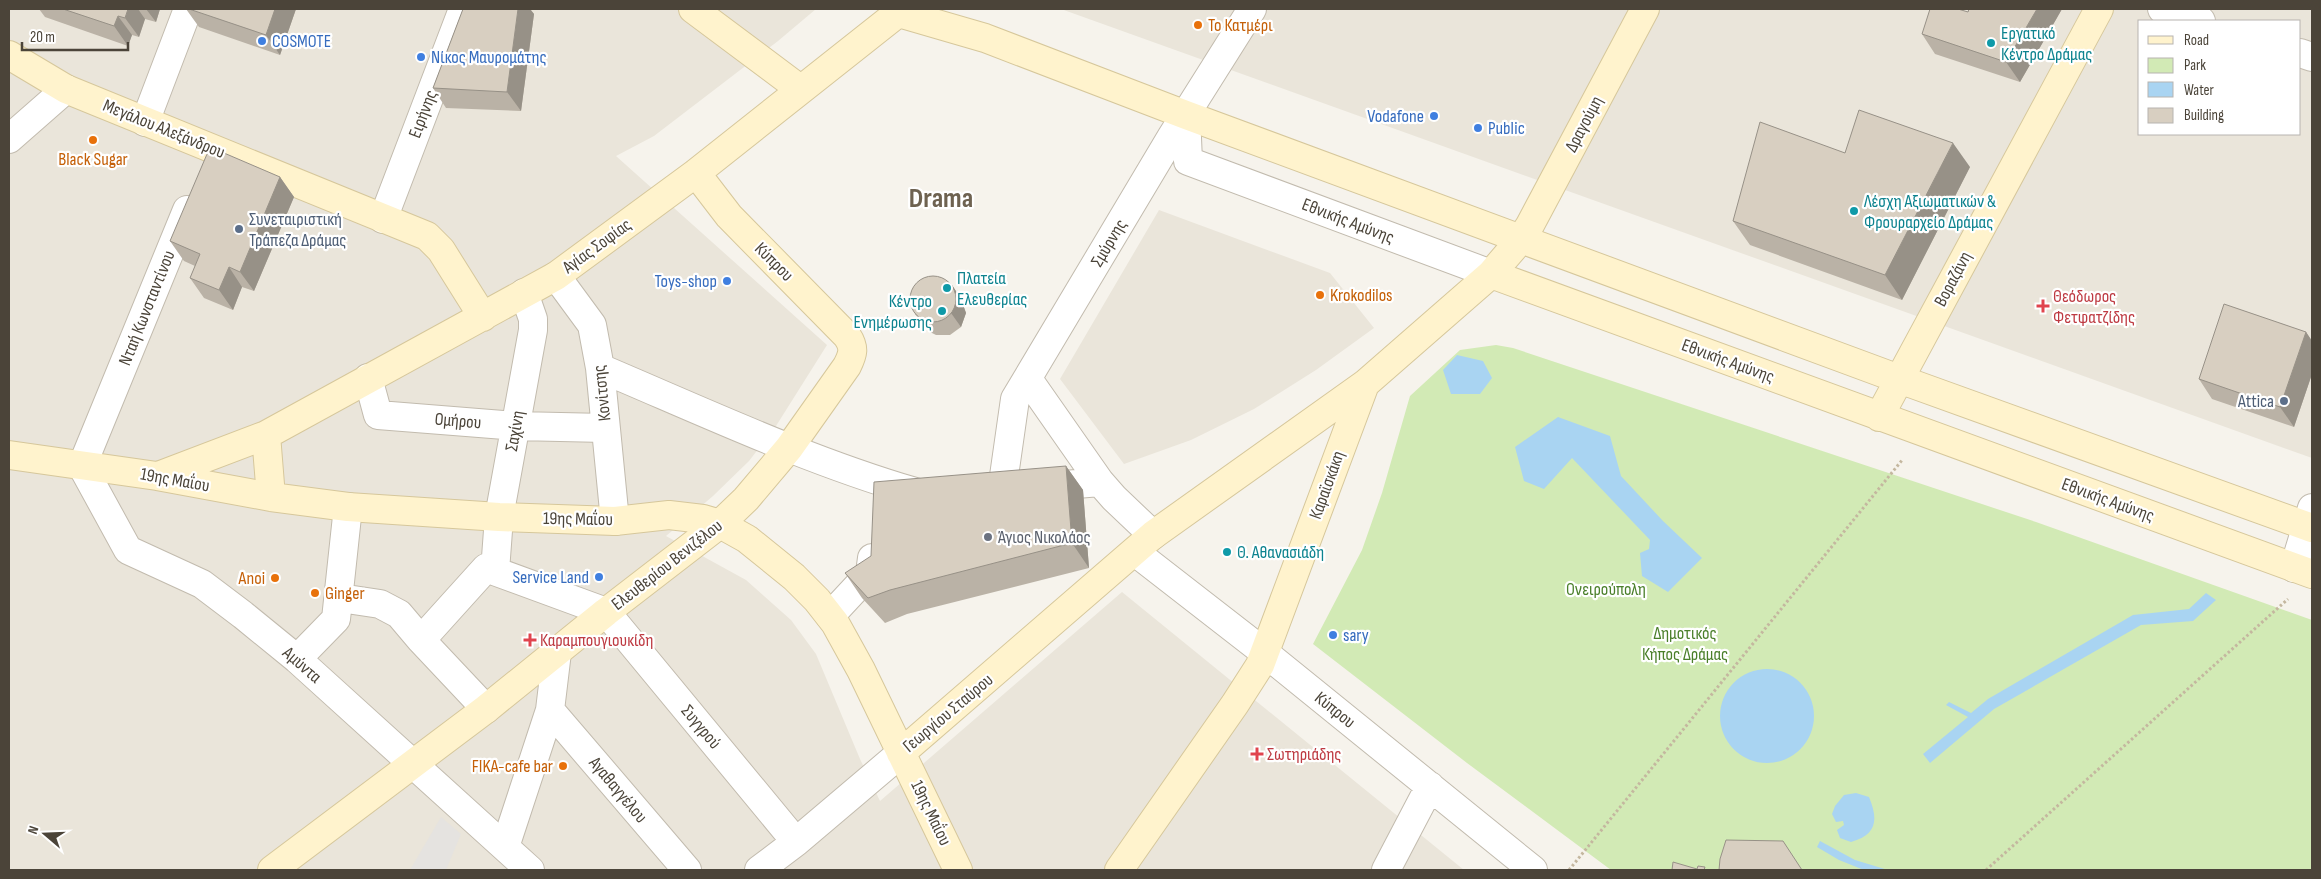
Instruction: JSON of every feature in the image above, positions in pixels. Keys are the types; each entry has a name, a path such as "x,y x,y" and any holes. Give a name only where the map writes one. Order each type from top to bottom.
{"main road":[{"path":"692,9 800,89"},
{"name":"Δραγούμη","path":"1521,240 1645,9"},
{"name":"Βοραζάνη","path":"1879,417 2099,9"},
{"path":"900,10 985,38 1521,240 1899,379 2310,521"},
{"name":"Αγίας Σοφίας","path":"157,476 266,435 556,276 696,173 900,10"},
{"name":"Μεγάλου Αλεξάνδρου","path":"9,55 66,89 427,236 435,243 483,317"},
{"name":"Κύπρου","path":"696,173 729,216 844,332 853,349"},
{"name":"Καραϊσκάκη","path":"1119,870 1256,671 1265,653 1365,384 1492,274 1521,240"},
{"name":"Εθνικής Αμύνης","path":"1492,274 2303,571"},
{"name":"Ελευθερίου Βενιζέλου","path":"272,870 486,709 606,612 720,524 746,499 789,448 841,375 852,356 853,349"},
{"path":"1144,544 1365,384"},
{"path":"266,435 271,497"},
{"name":"19ης Μαΐου","path":"9,455 157,476 271,497 348,507 500,517 615,521 670,514 704,519 720,524 747,539 775,561 802,584 830,616 851,650 958,870"},
{"name":"Γεωργίου Σταύρου","path":"901,753 1144,544"}],"street":[{"path":"145,122 188,9"},
{"name":"Ειρήνης","path":"383,219 463,9"},
{"name":"Σμύρνης","path":"1002,490 1015,399 1252,9"},
{"path":"2162,9 2198,20"},
{"path":"9,139 66,89"},
{"name":"Εθνικής Αμύνης","path":"1186,115 1188,161 1492,274"},
{"name":"Νταή Κωνσταντίνου","path":"82,466 212,149"},
{"name":"Κονίτσης","path":"556,276 592,325 600,368 615,521"},
{"name":"Σαχίνη","path":"495,571 500,517 533,330 533,319 524,293"},
{"path":"600,368 789,448 863,477 935,498"},
{"name":"Ομήρου","path":"368,378 378,415 516,426 605,428"},
{"name":"Κύπρου","path":"1028,379 1100,482 1114,498 1144,544 1265,653 1533,870"},
{"name":"Αμύντα","path":"82,466 128,550 202,584 297,659 530,870"},
{"path":"973,494 1100,482"},
{"path":"880,510 884,483"},
{"path":"297,659 336,619 340,598 348,507"},
{"path":"2303,571 2310,521"},
{"path":"830,616 870,573 876,537"},
{"path":"421,640 486,568 606,612"},
{"path":"340,598 380,604 399,614 486,709"},
{"name":"Συγγρού","path":"606,612 796,842"},
{"path":"505,847 550,710 557,652"},
{"name":"Αγαθαγγέλου","path":"550,710 686,870"},
{"name":"Γεωργίου Σταύρου","path":"761,870 901,753"},
{"path":"1386,870 1430,786"}],"path":[{"path":"1570,870 1924,433"},
{"path":"1986,870 2290,596"}],"shaded area":[{"path":"9,9 816,9 778,41 654,136 616,156 827,345 776,426 749,461 713,496 666,536 746,580 791,620 816,654 860,759 880,801 1122,592 1464,870 9,870"},
{"path":"1061,9 2312,9 2312,458"},
{"path":"1159,210 1330,273 1374,328 1316,370 1254,409 1191,440 1124,464 1060,379"},
{"path":"441,817 461,834 446,870 410,870"}],"green space":[{"name":"Δημοτικός Κήπος Δράμας","path":"1496,345 1513,348 2036,522 2312,620 2312,870 1611,870 1467,763 1313,644 1362,550 1382,493 1410,396 1460,350"}],"water":[{"path":"1457,355 1483,361 1492,378 1480,394 1451,394 1443,370"},
{"name":"Δημοτικός Κήπος Δράμας","path":"1558,417 1610,436 1621,476 1663,521 1702,558 1668,592 1642,576 1640,553 1649,549 1650,540 1572,458 1544,489 1524,481 1515,447"},
{"path":"2206,593 2216,600 2193,621 2141,625 1994,709 1930,763 1923,754 1968,717 1946,705 1949,702 1971,713 1988,699 2133,615 2189,609"},
{"path":"1758,669 1776,669 1801,682 1811,698 1814,716 1811,734 1801,750 1776,763 1758,763 1733,750 1720,725 1720,707 1733,682"},
{"path":"1856,793 1869,797 1874,820 1873,826 1866,835 1851,842 1840,838 1837,830 1844,825 1843,821 1836,822 1832,814 1835,806 1844,795"},
{"path":"1820,841 1855,860 1888,870 1864,870 1839,860 1817,847"}],"building":[{"path":"63,9 128,9 125,18 118,16 114,26"},
{"path":"189,9 275,9 266,35"},
{"path":"463,9 518,9 507,92 433,88"},
{"path":"1930,9 1958,9 1968,12 1969,9 2037,9 2006,62 1922,34"},
{"name":"Λέσχη Αξιωματικών & Φρουραρχείο Δράμας","path":"1859,110 1953,143 1885,275 1733,221 1760,122 1845,153"},
{"name":"Συνεταιριστική Τράπεζα Δράμας","path":"210,147 280,177 240,272 229,267 219,290 190,278 200,254 170,241"},
{"path":"933,276 946,280 952,286 956,299 952,312 946,318 933,322 920,318 914,312 910,299 914,286 920,280"},
{"path":"2224,304 2306,332 2280,407 2199,379"},
{"name":"Άγιος Νικολάος","path":"1066,466 1072,543 890,590 868,598 845,573 871,556 874,482"},
{"path":"1726,840 1783,841 1802,870 1719,870 1720,859"},
{"path":"1673,862 1697,869 1698,866 1705,867 1704,870 1672,870"}],"place":[{"name":"Το Κατμέρι","path":"1198,25"},
{"name":"COSMOTE","path":"262,41"},
{"name":"Εργατικό Κέντρο Δράμας","path":"1991,43"},
{"name":"Νίκος Μαυρομάτης","path":"421,57"},
{"name":"Vodafone","path":"1434,116"},
{"name":"Public","path":"1478,128"},
{"name":"Black Sugar","path":"93,140"},
{"name":"Λέσχη Αξιωματικών & Φρουραρχείο Δράμας","path":"1854,211"},
{"name":"Συνεταιριστική Τράπεζα Δράμας","path":"239,229"},
{"name":"Toys-shop","path":"727,281"},
{"name":"Πλατεία Ελευθερίας","path":"947,288"},
{"name":"Krokodilos","path":"1320,295"},
{"name":"Θεόδωρος Φετφατζίδης","path":"2043,306"},
{"name":"Κέντρο Ενημέρωσης","path":"942,311"},
{"name":"Attica","path":"2284,401"},
{"name":"Άγιος Νικολάος","path":"988,537"},
{"name":"Θ. Αθανασιάδη","path":"1227,552"},
{"name":"Service Land","path":"599,577"},
{"name":"Anoi","path":"275,578"},
{"name":"Ginger","path":"315,593"},
{"name":"sary","path":"1333,635"},
{"name":"Καραμπουγιουκίδη","path":"530,640"},
{"name":"Σωτηριάδης","path":"1257,754"},
{"name":"FIKA-cafe bar","path":"563,766"}],"district":[{"name":"Drama","path":"941,198"}],"park label":[{"name":"Ονειρούπολη","path":"1606,589"}]}
